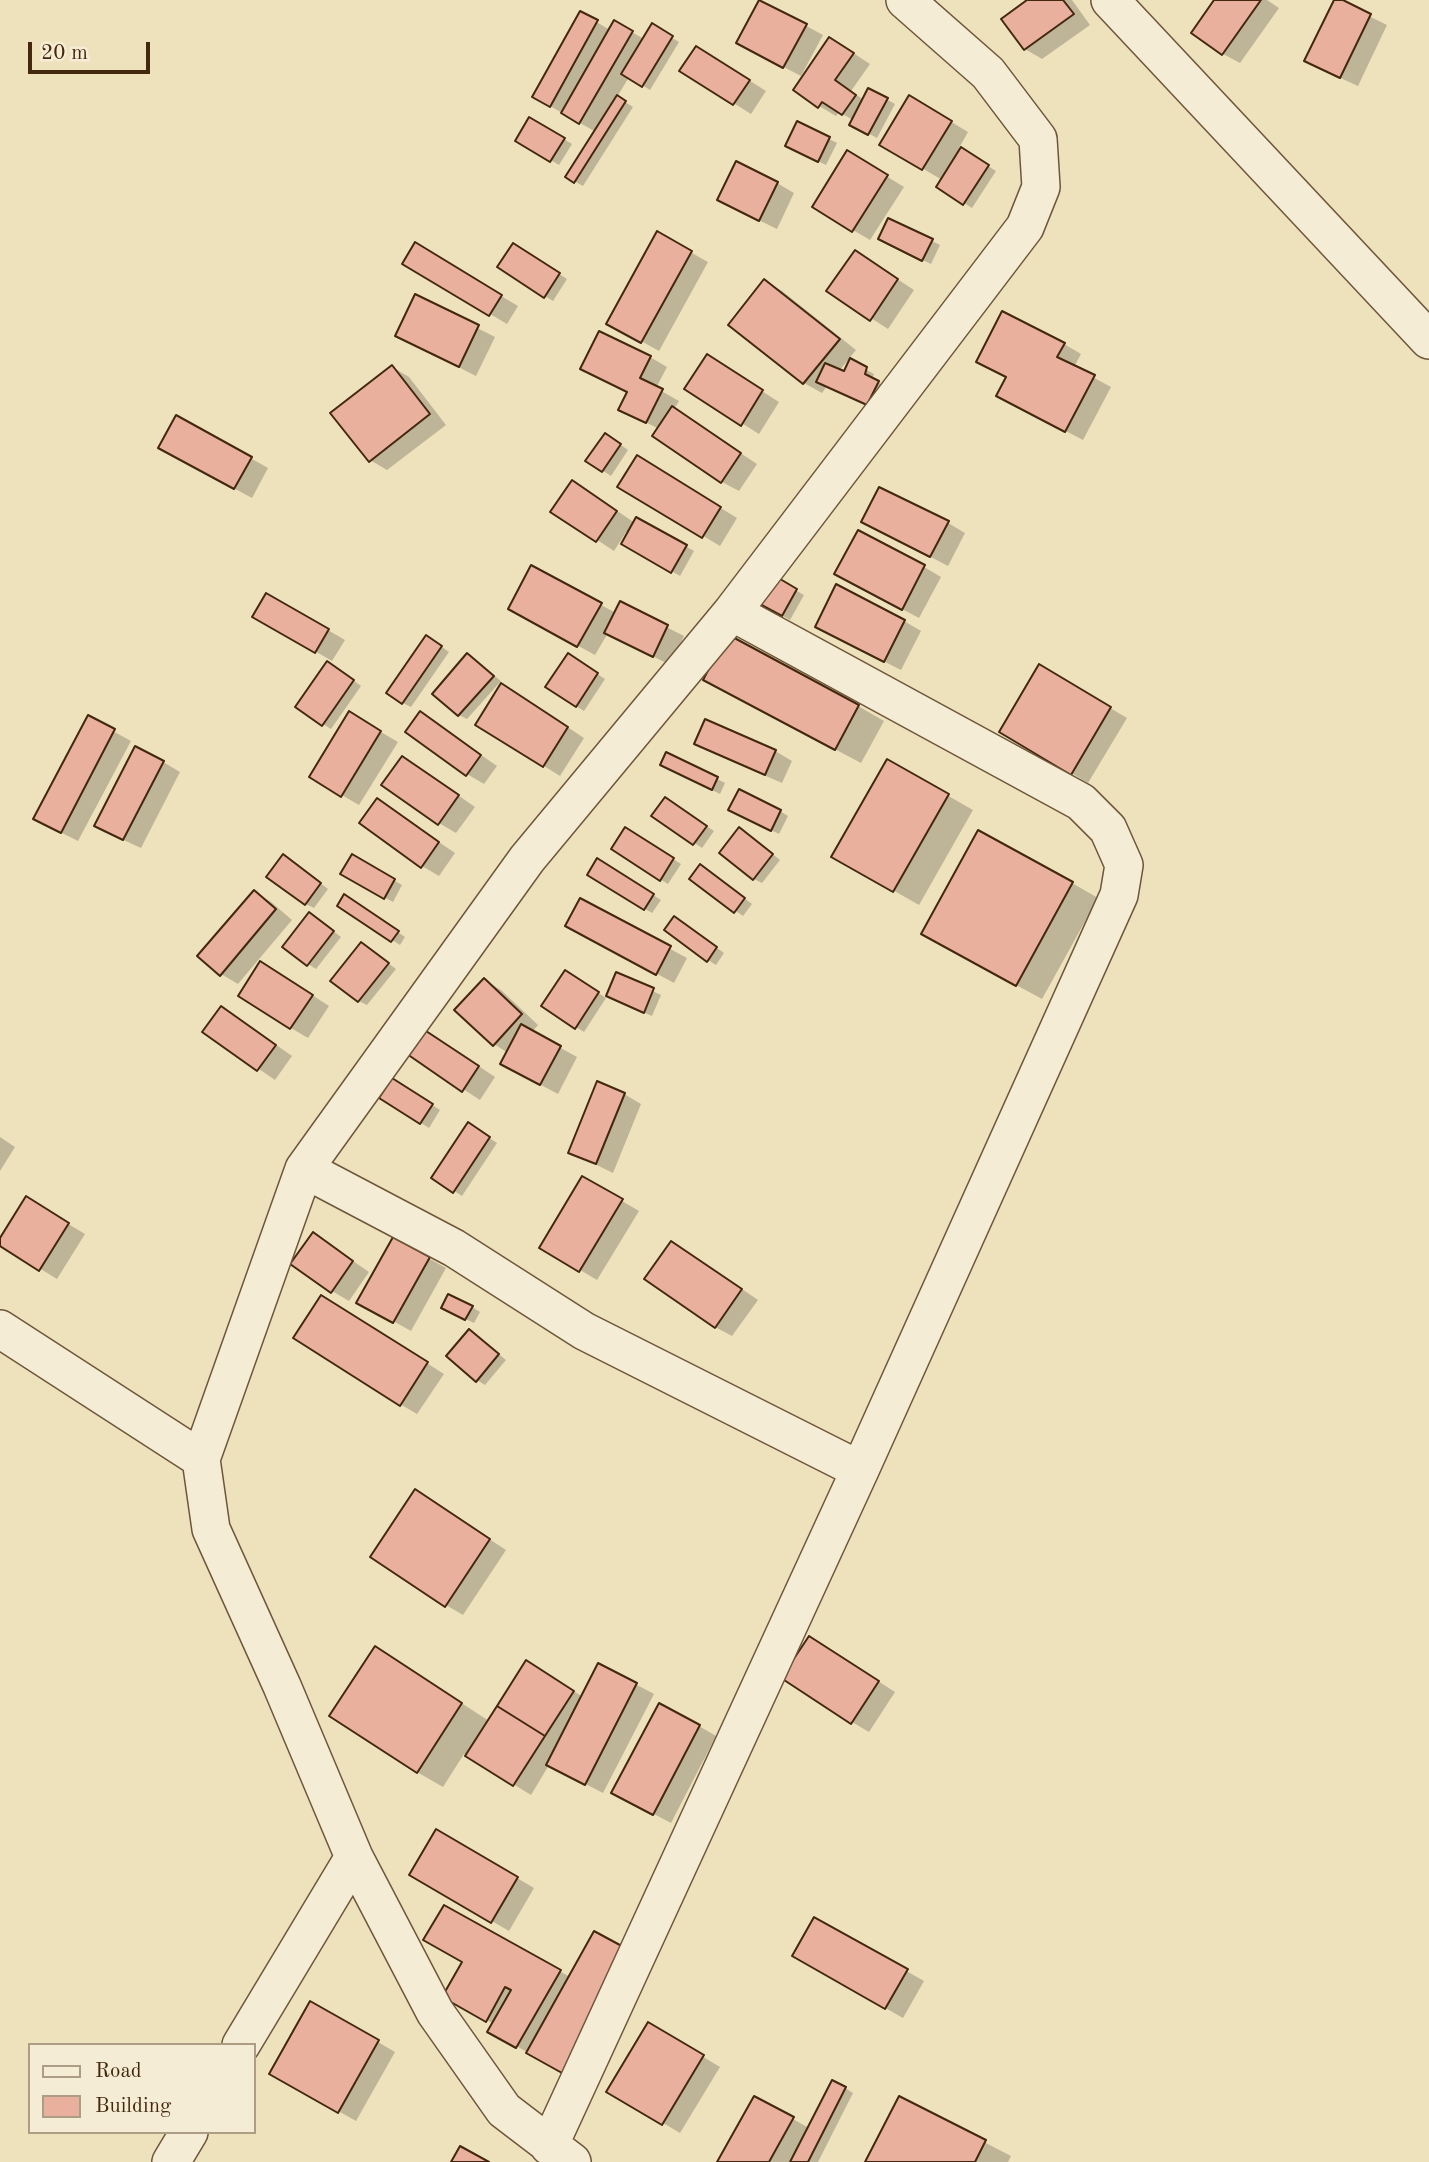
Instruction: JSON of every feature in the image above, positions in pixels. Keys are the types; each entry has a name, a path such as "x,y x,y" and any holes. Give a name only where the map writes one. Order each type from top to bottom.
{"street":[{"path":"1110,0 1429,340"},
{"path":"732,612 1081,802 1108,829 1124,865 1119,895 860,1470 560,2154 504,2110 435,2012 354,1857 282,1686 211,1529 201,1459 304,1169 527,859 732,612 1025,227 1041,187 1038,139 988,73 921,5"},
{"path":"304,1169 454,1248 584,1331 860,1470"},
{"path":"0,1329 201,1459"},
{"path":"242,2043 354,1857"},
{"path":"172,2162 188,2134"}],"building":[{"path":"759,0 807,24 783,68 736,43"},
{"path":"1027,0 1063,0 1074,14 1024,50 1001,19"},
{"path":"1214,0 1261,0 1222,55 1191,33"},
{"path":"1334,0 1343,0 1371,14 1340,78 1304,61"},
{"path":"580,11 598,20 550,107 532,97"},
{"path":"614,20 633,31 579,124 561,113"},
{"path":"652,23 673,36 642,87 621,74"},
{"path":"829,37 854,53 835,80 856,95 842,115 822,102 818,108 793,90"},
{"path":"696,46 750,80 733,105 679,71"},
{"path":"868,88 888,98 868,135 849,125"},
{"path":"617,95 626,101 574,183 565,177"},
{"path":"909,95 952,121 922,170 879,145"},
{"path":"529,117 565,138 550,162 515,141"},
{"path":"797,121 830,137 818,162 785,146"},
{"path":"961,147 989,165 963,205 936,187"},
{"path":"847,150 888,175 852,232 812,207"},
{"path":"736,161 778,182 759,221 717,200"},
{"path":"888,218 933,239 922,261 878,239"},
{"path":"657,231 692,251 641,343 606,324"},
{"path":"415,242 502,295 489,316 402,264"},
{"path":"513,243 560,273 544,298 497,267"},
{"path":"855,250 898,279 870,321 826,291"},
{"path":"764,279 840,339 803,384 728,325"},
{"path":"415,294 479,325 459,367 395,336"},
{"path":"1002,311 1065,343 1057,357 1095,375 1065,432 996,396 1006,377 976,362"},
{"path":"599,331 651,356 640,378 663,389 646,423 618,410 627,392 580,369"},
{"path":"707,354 763,390 741,426 684,389"},
{"path":"850,358 867,367 865,374 879,381 867,405 816,382 825,363 844,371"},
{"path":"392,365 430,414 369,462 330,413"},
{"path":"672,406 741,453 721,483 652,436"},
{"path":"176,415 252,457 234,489 158,448"},
{"path":"605,433 621,444 602,472 585,461"},
{"path":"637,455 721,507 702,538 617,487"},
{"path":"572,480 617,511 596,542 550,512"},
{"path":"879,487 949,521 930,557 861,522"},
{"path":"636,517 687,545 671,573 621,544"},
{"path":"858,530 925,565 902,610 834,574"},
{"path":"531,565 602,603 577,647 508,609"},
{"path":"770,573 797,589 782,616 754,601"},
{"path":"836,584 905,620 884,662 815,627"},
{"path":"266,593 329,629 315,653 252,617"},
{"path":"620,601 668,625 653,657 604,633"},
{"path":"727,634 859,705 835,750 703,680"},
{"path":"426,635 442,646 402,704 386,693"},
{"path":"467,653 494,676 458,716 432,694"},
{"path":"568,653 598,673 576,707 545,687"},
{"path":"327,661 354,680 322,726 295,707"},
{"path":"1039,664 1111,707 1071,775 999,732"},
{"path":"501,683 568,727 543,767 475,725"},
{"path":"349,711 381,731 341,797 309,777"},
{"path":"420,711 481,755 466,776 405,732"},
{"path":"88,715 115,729 61,833 33,819"},
{"path":"705,719 776,750 765,775 694,744"},
{"path":"135,746 164,761 123,840 94,826"},
{"path":"666,752 718,777 712,790 660,765"},
{"path":"402,756 459,795 438,825 381,785"},
{"path":"887,759 949,794 893,892 831,857"},
{"path":"739,789 781,810 771,831 728,810"},
{"path":"665,797 707,826 693,845 651,816"},
{"path":"377,798 439,842 421,868 359,823"},
{"path":"625,827 674,858 660,881 611,849"},
{"path":"739,827 773,854 753,880 719,853"},
{"path":"978,830 1073,882 1016,986 921,934"},
{"path":"283,854 321,883 305,905 266,877"},
{"path":"352,854 395,879 384,899 340,874"},
{"path":"597,858 654,894 644,910 587,875"},
{"path":"700,864 745,898 734,913 689,879"},
{"path":"254,890 276,909 220,976 197,956"},
{"path":"344,894 399,931 391,942 337,906"},
{"path":"580,898 671,946 656,975 565,926"},
{"path":"309,912 334,931 307,966 282,947"},
{"path":"674,916 717,947 707,962 664,930"},
{"path":"361,942 389,963 358,1002 330,981"},
{"path":"260,961 313,995 290,1029 238,996"},
{"path":"565,970 599,992 575,1029 541,1006"},
{"path":"616,972 654,988 644,1013 606,996"},
{"path":"484,978 522,1014 493,1046 454,1010"},
{"path":"221,1006 276,1045 257,1071 202,1032"},
{"path":"521,1024 561,1046 540,1085 500,1064"},
{"path":"423,1029 479,1066 462,1092 407,1054"},
{"path":"392,1078 433,1104 420,1124 379,1098"},
{"path":"597,1081 625,1093 596,1164 568,1153"},
{"path":"468,1122 490,1137 453,1193 431,1178"},
{"path":"582,1176 623,1199 579,1272 539,1248"},
{"path":"26,1196 69,1223 39,1271 0,1246 0,1238"},
{"path":"313,1232 353,1261 331,1293 290,1264"},
{"path":"393,1237 430,1257 393,1323 356,1303"},
{"path":"671,1241 742,1289 715,1328 644,1279"},
{"path":"448,1294 473,1306 465,1320 441,1308"},
{"path":"321,1295 428,1362 400,1406 293,1338"},
{"path":"469,1329 499,1354 476,1382 446,1356"},
{"path":"415,1489 490,1539 445,1607 370,1557"},
{"path":"809,1636 879,1681 851,1724 781,1678"},
{"path":"375,1646 462,1703 417,1773 329,1716"},
{"path":"526,1660 574,1691 545,1736 497,1706"},
{"path":"598,1663 637,1683 585,1785 546,1765"},
{"path":"659,1703 700,1725 653,1815 611,1793"},
{"path":"497,1706 545,1736 513,1786 465,1756"},
{"path":"436,1829 518,1877 491,1923 409,1875"},
{"path":"444,1905 561,1970 516,2048 487,2032 511,1990 505,1987 486,2022 442,1997 462,1962 423,1940"},
{"path":"814,1917 908,1969 885,2009 792,1956"},
{"path":"594,1931 631,1951 562,2073 526,2053"},
{"path":"310,2001 379,2040 338,2113 269,2074"},
{"path":"648,2022 704,2055 662,2125 606,2092"},
{"path":"832,2080 846,2087 808,2162 790,2162"},
{"path":"754,2096 794,2117 769,2162 717,2162"},
{"path":"899,2096 986,2140 975,2162 865,2162"},
{"path":"460,2146 489,2162 451,2162"}]}
